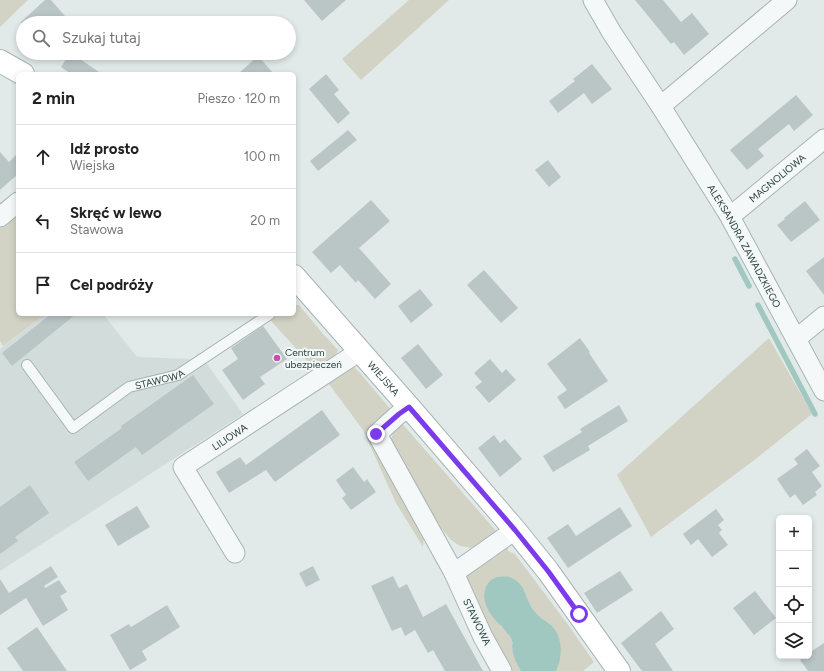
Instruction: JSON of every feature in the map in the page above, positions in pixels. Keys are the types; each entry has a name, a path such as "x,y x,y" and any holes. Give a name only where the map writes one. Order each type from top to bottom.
{"street":[{"name":"ALEKSANDRA ZAWADZKIEGO","path":"593,0 612,33 660,105 729,215 824,391"},
{"path":"660,105 787,0"},
{"path":"0,61 19,72"},
{"name":"MAGNOLIOWA","path":"729,215 738,210 824,139"},
{"path":"0,217 16,204"},
{"name":"WIEJSKA","path":"298,286 360,351 515,530 548,571 619,671"},
{"path":"796,339 824,316"},
{"name":"LILIOWA","path":"235,553 183,467 360,351"},
{"name":"STAWOWA","path":"409,407 376,434 454,573 483,637 502,671"},
{"path":"454,573 515,530"}],"lane":[{"name":"STAWOWA","path":"27,366 73,428 129,387 178,376 267,316"}],"shaded area":[{"path":"0,0 28,0 0,27"},
{"path":"409,0 449,0 361,80 342,59"},
{"path":"16,214 16,316 43,316 3,346 0,341 0,228"},
{"path":"296,305 299,305 338,350 335,357 314,368 270,320 277,316 296,316"},
{"path":"43,316 105,316 137,357 192,359 199,353 243,414 0,571 0,349"},
{"path":"769,338 812,414 753,461 651,537 617,475"},
{"path":"352,365 393,412 370,429 424,534 423,547 396,503 363,430 329,384 199,468"},
{"path":"399,420 497,532 472,548 460,546 451,540 433,518 390,442"},
{"path":"508,547 508,551 515,554 594,662 583,671 556,671 551,625 535,614 524,590 500,626 508,633 512,641 512,648 517,665 521,671 507,671 466,579 468,572 502,548"},
{"path":"497,577 509,577 515,579 522,587 534,611 555,630 561,647 560,659 556,671 521,671 519,668 514,656 511,639 494,619 486,605 484,595 485,590 487,585"}],"building":[{"path":"45,0 51,0 65,16 28,16"},
{"path":"304,0 346,0 322,21"},
{"path":"635,0 663,0 681,22 692,13 709,34 684,55 674,42 671,44"},
{"path":"66,60 81,60 99,72 68,72 61,67"},
{"path":"254,60 262,60 272,72 240,72"},
{"path":"592,64 612,89 592,104 584,93 558,113 549,101 575,81 573,79"},
{"path":"326,74 339,90 334,94 350,113 338,124 309,89"},
{"path":"796,95 813,115 794,131 789,124 758,149 764,156 747,170 730,150"},
{"path":"348,130 357,140 318,171 310,161"},
{"path":"0,152 9,162 16,155 16,176 0,190"},
{"path":"548,160 561,177 549,187 535,170"},
{"path":"371,200 390,221 359,248 391,284 375,299 358,280 356,283 340,265 331,273 312,252"},
{"path":"805,201 820,220 791,242 777,225"},
{"path":"824,257 824,295 806,271"},
{"path":"484,270 518,308 501,323 467,285"},
{"path":"420,289 433,305 411,323 398,306"},
{"path":"48,316 74,316 12,366 2,353"},
{"path":"263,326 287,359 260,377 265,384 243,400 222,370 238,359 231,348"},
{"path":"580,338 608,381 565,409 557,397 567,390 547,364"},
{"path":"418,344 443,375 426,389 401,358"},
{"path":"490,359 502,373 506,369 516,380 489,403 475,387 482,382 474,373"},
{"path":"193,375 214,404 142,455 136,447 88,481 74,462 122,428 121,426"},
{"path":"619,405 628,421 588,446 590,450 553,472 543,456 582,432 580,429"},
{"path":"322,410 340,435 275,482 266,470 229,493 216,472 240,457 246,465"},
{"path":"494,435 500,443 505,439 522,459 500,477 478,448"},
{"path":"807,449 820,466 812,472 822,486 815,492 817,495 803,505 795,494 790,498 777,479 798,464 794,459"},
{"path":"353,467 364,482 367,479 376,492 351,510 342,498 346,495 336,480"},
{"path":"30,485 49,513 15,537 18,541 0,554 0,507"},
{"path":"137,506 150,527 118,546 105,525"},
{"path":"620,507 632,526 568,568 547,538 568,524 576,536"},
{"path":"716,509 724,520 718,525 722,530 719,533 728,545 712,557 698,539 691,545 683,534"},
{"path":"51,566 58,577 44,586 45,588 59,580 67,592 60,596 68,610 43,626 26,598 0,615 0,579 9,593"},
{"path":"313,566 320,580 306,587 299,573"},
{"path":"620,571 633,590 597,613 584,593"},
{"path":"393,576 399,588 407,584 423,617 446,604 483,671 445,671 433,650 428,653 415,630 405,636 401,627 392,631 371,586"},
{"path":"755,591 776,618 754,635 733,608"},
{"path":"167,605 180,627 142,651 147,660 130,670 110,635 129,624 131,627"},
{"path":"661,611 674,629 655,644 673,671 642,671 621,643"},
{"path":"37,627 67,671 23,671 7,648"},
{"path":"824,643 824,671 808,671 800,660 812,659 812,651"}],"waterway":[{"path":"735,259 749,286"},
{"path":"758,305 815,414"}],"place":[{"name":"Centrum ubezpieczeń","path":"277,358"}],"route":[{"path":"376,434 409,407 515,530 548,571 579,614"}]}
